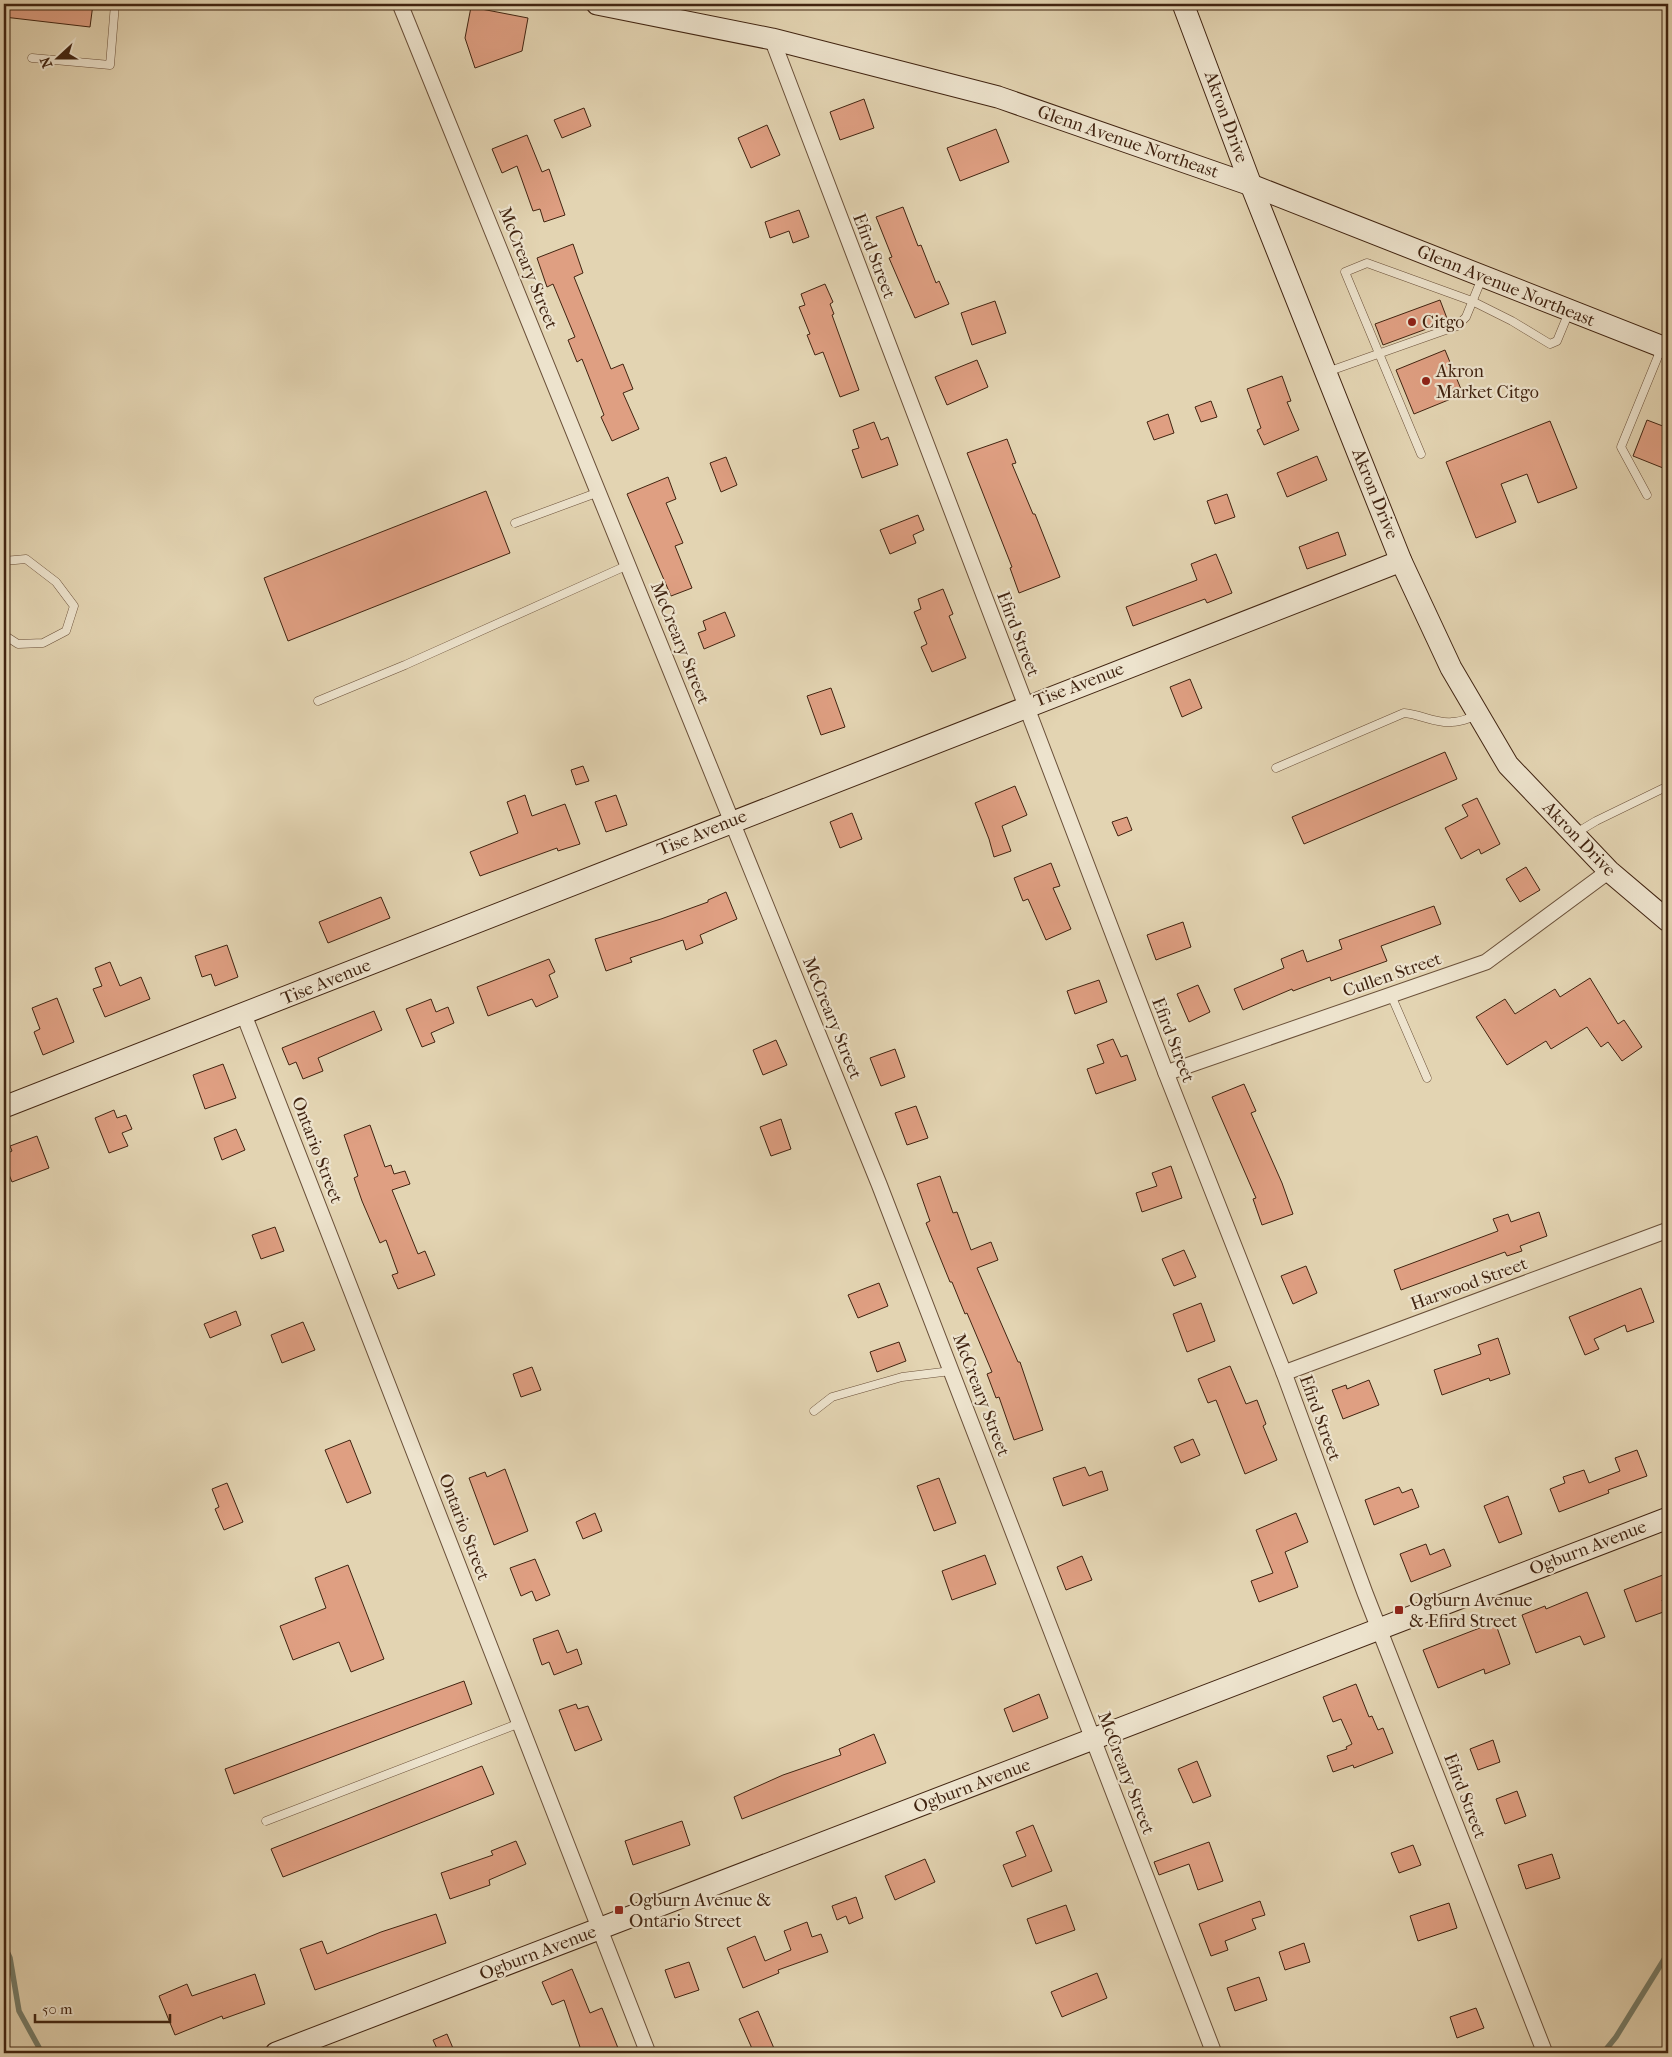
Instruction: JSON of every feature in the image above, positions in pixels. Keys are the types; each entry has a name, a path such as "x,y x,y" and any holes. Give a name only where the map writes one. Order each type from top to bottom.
{"street":[{"name":"McCreary Street","path":"400,4 876,1175 1214,2053"},
{"name":"Glenn Avenue Northeast","path":"597,4 772,39 998,97 1252,185 1665,348"},
{"name":"Akron Drive","path":"1183,4 1252,185 1401,560 1451,668 1508,765 1609,871 1668,921"},
{"name":"Efird Street","path":"772,39 1166,1073 1545,2053"},
{"name":"Tise Avenue","path":"4,1107 244,1015 732,821 1401,560"},
{"name":"Cullen Street","path":"1166,1073 1486,962 1609,871"},
{"name":"Ontario Street","path":"244,1015 520,1723 598,1929 648,2053"},
{"name":"Harwood Street","path":"1284,1374 1668,1230"},
{"name":"Ogburn Avenue","path":"276,2053 1094,1740 1380,1627 1668,1518"}],"lane":[{"path":"32,58 110,65 115,4"},
{"path":"1421,454 1345,272 1367,263 1472,301 1512,321 1550,344 1557,340 1569,310"},
{"path":"1327,372 1457,326 1466,317 1482,276"},
{"path":"1647,494 1621,447 1665,348"},
{"path":"515,523 599,492"},
{"path":"4,561 26,559 56,582 74,606 66,631 43,643 18,644 4,635"},
{"path":"318,701 414,661 628,566"},
{"path":"1276,768 1404,713 1425,716 1441,722 1453,722 1478,716"},
{"path":"1574,834 1596,821 1668,786"},
{"path":"1391,995 1427,1078"},
{"path":"814,1411 832,1398 874,1385 902,1378 952,1371"},
{"path":"266,1821 520,1723"}],"building":[{"path":"4,4 93,4 90,27 4,17"},
{"path":"471,7 528,18 522,51 475,68 465,38"},
{"path":"864,99 874,128 840,140 830,112"},
{"path":"584,108 591,126 562,138 554,120"},
{"path":"767,125 780,155 751,168 738,138"},
{"path":"996,129 1009,162 960,181 947,148"},
{"path":"527,135 542,172 549,169 565,215 544,222 540,209 533,211 517,166 502,173 492,149"},
{"path":"903,207 918,246 921,245 936,283 939,281 949,304 915,318 889,258 892,257 876,217"},
{"path":"799,210 809,237 793,243 789,231 770,238 765,222"},
{"path":"573,244 583,273 574,277 611,369 623,364 633,389 623,393 639,429 612,441 601,417 604,415 582,359 577,362 568,340 575,337 553,284 547,287 537,258"},
{"path":"825,284 833,302 830,304 834,314 832,315 859,390 840,397 823,352 815,355 807,335 810,334 799,307 805,305 801,294"},
{"name":"Citgo","path":"1440,300 1448,321 1383,345 1375,324"},
{"path":"995,301 1006,333 972,345 961,313"},
{"path":"1445,350 1463,394 1414,414 1396,370"},
{"path":"977,360 988,387 947,405 935,377"},
{"path":"1282,376 1291,401 1287,402 1299,430 1264,445 1257,430 1261,428 1247,389"},
{"path":"1211,401 1217,417 1201,422 1195,407"},
{"path":"1168,414 1174,433 1154,440 1147,422"},
{"path":"1647,420 1668,428 1668,470 1633,456"},
{"path":"1550,421 1577,488 1538,503 1527,474 1501,484 1516,522 1476,538 1446,462"},
{"path":"874,422 881,440 888,437 898,465 862,478 852,450 859,448 853,430"},
{"path":"1007,439 1016,463 1012,464 1033,514 1035,514 1060,577 1019,593 1010,568 1012,567 967,453"},
{"path":"1317,456 1327,480 1287,497 1277,473"},
{"path":"726,457 737,485 721,492 710,463"},
{"path":"668,477 676,499 666,503 683,543 675,546 692,588 671,596 627,494"},
{"path":"486,491 510,553 288,641 264,578"},
{"path":"1227,494 1235,517 1215,524 1207,501"},
{"path":"918,515 924,530 913,535 916,543 890,554 880,530"},
{"path":"1338,532 1346,555 1307,569 1299,547"},
{"path":"1216,554 1232,593 1207,603 1205,599 1133,626 1126,607 1197,580 1191,564"},
{"path":"943,589 953,614 949,616 966,658 932,672 921,647 927,644 914,612 921,609 918,599"},
{"path":"725,612 735,636 704,649 698,633 706,630 703,621"},
{"path":"1190,679 1202,708 1182,717 1170,687"},
{"path":"831,688 845,727 821,735 807,696"},
{"path":"1445,752 1457,779 1304,844 1292,817"},
{"path":"583,766 589,781 576,785 571,770"},
{"path":"1015,786 1027,815 1002,826 1011,851 994,857 975,803"},
{"path":"525,795 532,816 565,804 580,844 558,851 557,848 480,876 470,852 518,833 507,802"},
{"path":"616,795 627,825 606,832 595,802"},
{"path":"1477,798 1500,844 1481,854 1479,849 1461,859 1445,828 1468,816 1462,805"},
{"path":"852,813 862,839 840,848 830,822"},
{"path":"1127,817 1132,830 1118,836 1112,822"},
{"path":"1051,863 1060,886 1053,888 1071,929 1046,940 1028,899 1023,901 1014,878"},
{"path":"1526,867 1540,890 1520,902 1506,879"},
{"path":"726,892 737,919 700,935 703,943 686,950 683,940 630,958 632,962 606,971 595,939 661,919 708,902 708,900"},
{"path":"381,897 390,918 328,943 319,922"},
{"path":"1434,906 1441,924 1381,946 1387,961 1331,981 1330,977 1293,991 1292,989 1243,1010 1234,989 1284,968 1281,959 1303,950 1307,962 1342,949 1339,940"},
{"path":"1183,922 1191,947 1156,960 1147,935"},
{"path":"227,945 238,977 215,986 211,974 202,977 195,956"},
{"path":"549,959 555,972 549,975 558,997 536,1007 532,999 488,1016 477,987"},
{"path":"110,962 120,986 141,977 150,999 105,1017 93,989 102,986 95,968"},
{"path":"1590,978 1618,1024 1624,1020 1642,1047 1622,1061 1608,1042 1601,1047 1587,1027 1551,1049 1546,1041 1507,1065 1476,1017 1505,999 1515,1014 1555,989 1560,997"},
{"path":"1099,980 1107,1002 1075,1014 1067,991"},
{"path":"1198,985 1210,1012 1189,1022 1177,994"},
{"path":"57,998 74,1042 43,1055 34,1032 40,1029 32,1008"},
{"path":"431,999 436,1012 448,1007 454,1023 431,1033 435,1042 422,1047 406,1009"},
{"path":"374,1011 382,1030 318,1058 323,1071 303,1079 296,1062 289,1065 282,1048"},
{"path":"1113,1039 1121,1057 1127,1055 1136,1080 1096,1094 1087,1069 1104,1063 1097,1045"},
{"path":"776,1040 787,1065 763,1075 753,1050"},
{"path":"895,1049 905,1077 881,1086 870,1058"},
{"path":"223,1064 236,1098 205,1109 193,1075"},
{"path":"1244,1084 1256,1111 1251,1113 1282,1183 1293,1214 1262,1225 1253,1199 1256,1198 1212,1097"},
{"path":"916,1106 928,1138 907,1145 895,1113"},
{"path":"114,1110 117,1118 126,1115 132,1129 122,1133 128,1146 109,1153 95,1118"},
{"path":"781,1119 791,1149 771,1156 760,1127"},
{"path":"370,1125 385,1167 391,1165 394,1174 405,1171 410,1184 392,1190 418,1254 425,1251 435,1275 398,1289 392,1275 398,1273 386,1240 380,1243 362,1201 354,1178 358,1176 344,1135"},
{"path":"236,1129 245,1150 222,1160 214,1138"},
{"path":"37,1136 49,1168 12,1182 4,1162 4,1155 12,1151 10,1146"},
{"path":"1171,1166 1182,1198 1142,1212 1136,1193 1157,1186 1152,1173"},
{"path":"940,1176 953,1213 957,1212 971,1250 991,1242 998,1260 977,1268 1018,1362 1020,1362 1043,1430 1014,1440 999,1397 996,1398 987,1374 992,1372 967,1313 965,1314 952,1282 950,1282 926,1223 930,1221 917,1184"},
{"path":"1539,1212 1547,1236 1520,1246 1522,1251 1507,1256 1505,1252 1401,1290 1394,1270 1498,1231 1493,1219 1508,1214 1511,1222"},
{"path":"275,1227 284,1251 261,1259 252,1235"},
{"path":"1184,1250 1196,1277 1174,1286 1162,1259"},
{"path":"1306,1266 1317,1293 1293,1304 1281,1276"},
{"path":"879,1283 888,1306 858,1318 848,1295"},
{"path":"1641,1288 1654,1322 1627,1332 1625,1325 1594,1339 1599,1349 1585,1355 1569,1317"},
{"path":"1201,1303 1215,1341 1187,1352 1173,1314"},
{"path":"236,1311 241,1325 210,1338 204,1324"},
{"path":"303,1322 315,1350 282,1363 271,1335"},
{"path":"1498,1338 1510,1374 1490,1381 1489,1378 1442,1395 1434,1370 1481,1354 1478,1345"},
{"path":"899,1342 906,1361 877,1372 870,1352"},
{"path":"1230,1366 1246,1404 1257,1400 1266,1424 1263,1426 1277,1460 1245,1474 1216,1400 1208,1403 1198,1379"},
{"path":"532,1367 541,1390 521,1397 513,1374"},
{"path":"1369,1380 1379,1405 1343,1419 1332,1390 1346,1385 1347,1389"},
{"path":"1193,1439 1200,1455 1181,1463 1174,1447"},
{"path":"350,1440 371,1493 347,1503 325,1450"},
{"path":"1637,1450 1647,1476 1608,1490 1609,1493 1559,1512 1550,1489 1565,1483 1563,1477 1584,1470 1589,1483 1620,1471 1615,1458"},
{"path":"1085,1467 1089,1476 1102,1471 1108,1490 1063,1506 1053,1478"},
{"path":"505,1469 528,1531 494,1545 469,1478 485,1472 487,1477"},
{"path":"939,1478 956,1523 934,1531 917,1486"},
{"path":"227,1483 243,1522 224,1530 215,1509 219,1507 212,1489"},
{"path":"1399,1487 1402,1493 1412,1489 1419,1507 1374,1525 1365,1500"},
{"path":"1508,1496 1522,1534 1499,1543 1484,1506"},
{"path":"595,1513 602,1531 583,1539 576,1522"},
{"path":"1296,1513 1308,1542 1285,1552 1298,1587 1259,1602 1251,1581 1273,1573 1256,1530"},
{"path":"1426,1544 1430,1555 1444,1549 1451,1566 1411,1582 1400,1554"},
{"path":"985,1555 996,1584 952,1600 942,1571"},
{"path":"1082,1556 1092,1580 1066,1590 1057,1567"},
{"path":"535,1559 550,1595 536,1601 532,1591 521,1596 510,1568"},
{"path":"348,1565 384,1659 351,1672 339,1642 293,1660 280,1626 326,1608 315,1578"},
{"path":"1668,1573 1668,1598 1662,1600 1666,1611 1636,1622 1624,1590"},
{"path":"1587,1592 1605,1637 1584,1645 1580,1636 1536,1653 1522,1615 1545,1606 1546,1609"},
{"path":"1495,1622 1510,1664 1485,1674 1484,1669 1438,1688 1423,1650"},
{"path":"558,1630 567,1653 577,1649 582,1664 554,1675 549,1662 542,1665 533,1639"},
{"path":"464,1681 472,1704 234,1794 225,1769"},
{"path":"1356,1684 1369,1717 1372,1716 1378,1730 1383,1728 1393,1753 1354,1768 1353,1765 1333,1772 1327,1756 1347,1749 1346,1747 1352,1744 1341,1719 1333,1722 1323,1697"},
{"path":"1039,1694 1048,1718 1013,1732 1004,1709"},
{"path":"576,1704 578,1709 588,1706 602,1740 575,1751 559,1710"},
{"path":"874,1734 886,1763 742,1819 734,1797 783,1775 841,1755 839,1749"},
{"path":"1493,1740 1500,1762 1478,1770 1470,1749"},
{"path":"1197,1761 1211,1796 1193,1803 1178,1769"},
{"path":"482,1766 494,1794 283,1877 271,1849"},
{"path":"1517,1791 1526,1816 1505,1824 1496,1799"},
{"path":"682,1821 690,1845 633,1865 625,1841"},
{"path":"1033,1825 1052,1871 1012,1887 1003,1865 1026,1856 1016,1832"},
{"path":"516,1841 526,1864 489,1880 490,1885 450,1899 441,1873 493,1855 491,1851"},
{"path":"1209,1842 1223,1881 1198,1890 1189,1864 1159,1875 1154,1862"},
{"path":"1413,1845 1421,1865 1399,1873 1391,1853"},
{"path":"1552,1854 1560,1878 1526,1889 1518,1865"},
{"path":"925,1859 935,1882 895,1900 885,1876"},
{"path":"856,1897 863,1918 849,1924 846,1916 837,1920 832,1906"},
{"path":"1260,1901 1265,1915 1252,1919 1256,1929 1225,1941 1228,1950 1211,1956 1199,1924"},
{"path":"1449,1903 1457,1928 1418,1941 1410,1916"},
{"path":"1066,1905 1075,1930 1036,1944 1027,1919"},
{"path":"436,1914 446,1943 315,1990 300,1949 322,1941 327,1954 381,1932"},
{"path":"807,1922 812,1937 821,1934 828,1952 778,1970 779,1973 743,1988 727,1948 755,1936 765,1961 791,1950 784,1931"},
{"path":"1304,1943 1310,1962 1285,1970 1279,1952"},
{"path":"689,1962 699,1990 675,1998 665,1970"},
{"path":"572,1969 590,2013 602,2008 620,2053 582,2053 564,2000 552,2005 542,1982"},
{"path":"1097,1973 1107,1998 1062,2017 1051,1992"},
{"path":"255,1974 265,2004 223,2019 222,2016 175,2035 159,1996 187,1984 192,1996"},
{"path":"1259,1977 1267,2000 1235,2011 1227,1988"},
{"path":"1476,2008 1484,2028 1457,2038 1450,2017"},
{"path":"758,2011 776,2053 754,2053 739,2019"},
{"path":"447,2034 455,2053 439,2053 433,2040"}],"waterway":[{"path":"4,1945 10,1958 19,2011 42,2053"},
{"path":"1603,2053 1616,2037 1668,1953"}],"place":[{"name":"Citgo","path":"1412,322"},
{"name":"Akron Market Citgo","path":"1426,381"},
{"name":"Ogburn Avenue & Efird Street","path":"1399,1610"},
{"name":"Ogburn Avenue & Ontario Street","path":"619,1910"}]}
